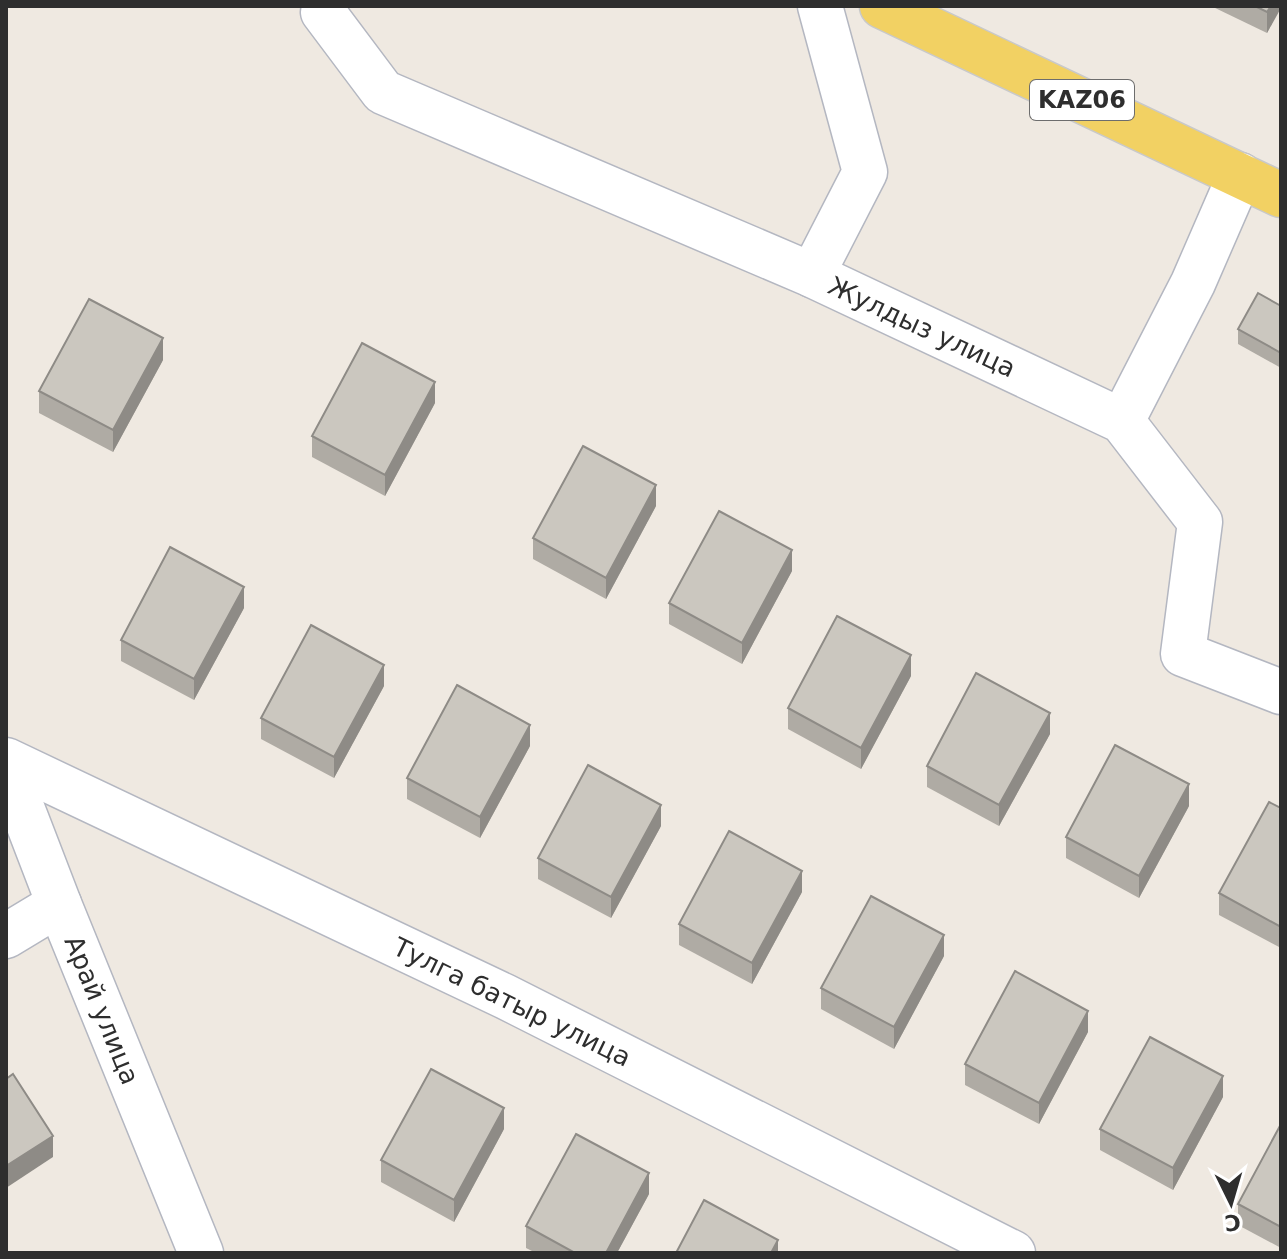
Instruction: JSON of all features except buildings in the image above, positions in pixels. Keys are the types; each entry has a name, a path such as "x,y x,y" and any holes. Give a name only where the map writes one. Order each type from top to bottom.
{"main road":[{"name":"KАZ06","path":"882,6 1281,195"}],"street":[{"name":"Жулдыз улица","path":"326,6 323,12 383,92 812,275 1122,421 1200,522 1183,654 1281,692"},
{"path":"812,275 865,172 820,6"},
{"path":"1122,421 1193,283 1240,175"},
{"name":"Арай улица","path":"6,763 59,904 201,1253"},
{"name":"Тулга батыр улица","path":"6,763 504,996 1013,1253"},
{"path":"6,936 59,904"}]}
